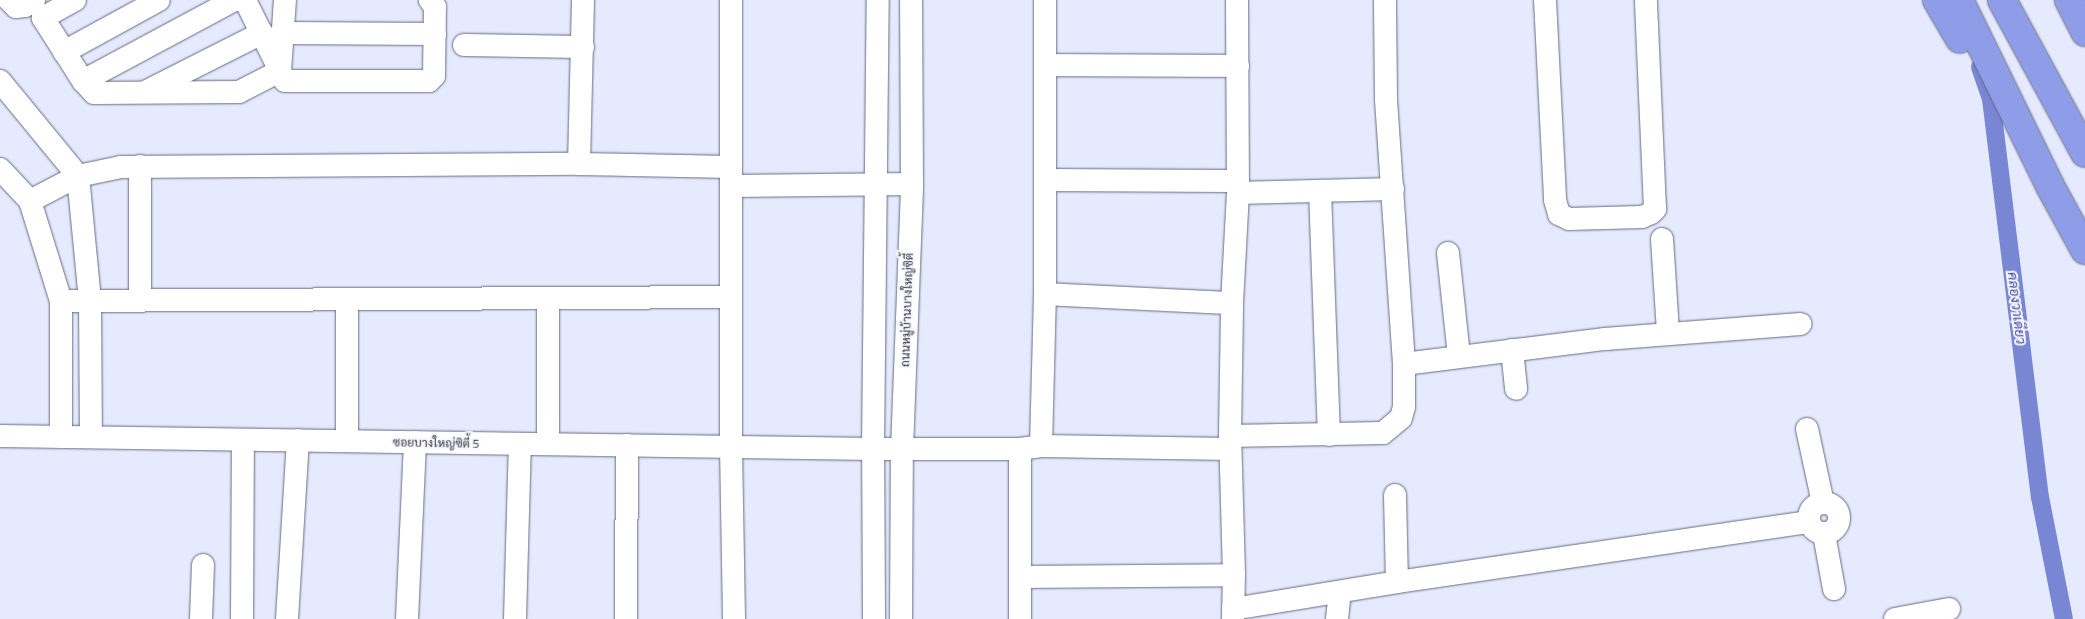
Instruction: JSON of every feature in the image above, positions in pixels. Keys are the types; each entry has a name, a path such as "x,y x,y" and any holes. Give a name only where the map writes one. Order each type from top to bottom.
{"highway":[{"path":"1937,0 2050,186"},
{"path":"1959,0 2050,186 2085,250"},
{"path":"2002,0 2085,153"},
{"path":"2069,0 2085,32"}],"street":[{"path":"9,0 16,7 25,6 34,0"},
{"path":"75,0 43,18 83,81 94,93 239,92 280,71"},
{"path":"64,52 159,0"},
{"path":"83,81 234,0"},
{"path":"245,0 285,81 429,81 434,76 435,34 435,8 430,0"},
{"path":"280,71 285,0"},
{"path":"579,164 584,0"},
{"path":"731,0 731,447 734,619"},
{"path":"874,619 873,449 878,185 878,0"},
{"name":"ถนนหมู่บ้านบางใหญ่ซิตี้","path":"901,619 902,449 912,184 911,0"},
{"path":"1020,619 1020,577 1045,294 1045,0"},
{"path":"1237,0 1238,187 1232,303 1230,443 1234,575 1233,614 1398,582 1817,528"},
{"name":"ซอยบางใหญ่ซิตี้ 5","path":"0,436 902,449 1230,443 1329,434 1383,433 1394,426 1401,418 1404,407 1404,364 1386,100 1385,0"},
{"path":"1546,0 1555,200 1559,214 1569,219 1642,216 1651,214 1655,209 1646,0"},
{"path":"144,93 262,33"},
{"path":"284,33 435,34"},
{"path":"464,45 583,47"},
{"path":"1045,65 1238,66"},
{"path":"0,81 78,176 90,300 91,437"},
{"path":"30,201 78,176 121,167 140,166 579,164 878,185 912,184"},
{"path":"140,166 140,299"},
{"path":"0,169 30,201 61,301 62,437"},
{"path":"1045,180 1320,191 1393,189"},
{"path":"1320,191 1329,434"},
{"path":"1662,239 1668,334"},
{"path":"1448,253 1459,356"},
{"path":"1045,294 1232,303"},
{"path":"61,301 140,299 732,297"},
{"path":"347,299 347,441"},
{"path":"548,299 548,444"},
{"path":"1404,364 1459,356 1668,334 1800,324"},
{"path":"1512,350 1516,389"},
{"path":"1808,429 1824,503 1812,509 1834,588"},
{"path":"242,619 243,440"},
{"path":"287,619 298,440"},
{"path":"407,619 415,442"},
{"path":"515,619 520,444"},
{"path":"626,619 627,446"},
{"path":"1395,495 1398,582"},
{"path":"201,619 203,566"},
{"path":"1020,577 1234,575"},
{"path":"1337,619 1340,592"},
{"path":"1896,619 1949,609"}],"waterway":[{"name":"คลองวาเดียว","path":"1980,67 1991,99 2040,497 2064,619"}]}
